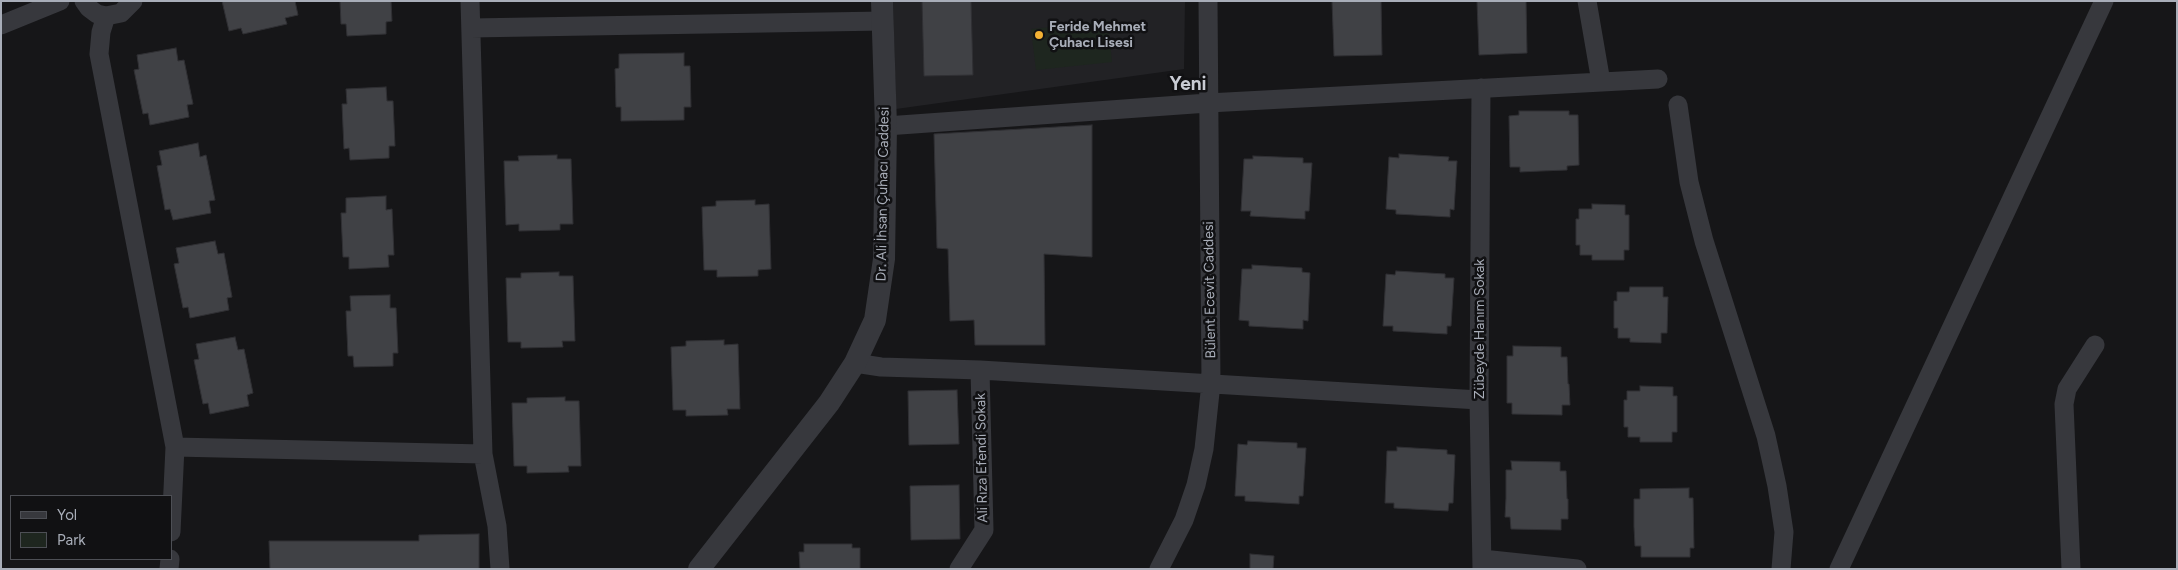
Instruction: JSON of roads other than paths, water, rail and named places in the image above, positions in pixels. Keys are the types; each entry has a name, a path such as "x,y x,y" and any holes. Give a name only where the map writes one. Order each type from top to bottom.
{"street":[{"path":"1,25 60,1"},
{"path":"84,1 97,14 106,16 121,13 132,1"},
{"path":"470,1 483,454 497,526 500,569"},
{"name":"Bülent Ecevit Caddesi","path":"1159,569 1184,520 1196,485 1204,449 1211,383 1208,1"},
{"path":"1587,1 1601,82"},
{"path":"1839,569 2104,1"},
{"path":"471,28 882,11"},
{"name":"Dr. Ali İhsan Çuhacı Caddesi","path":"700,569 829,403 855,363 875,320 884,259 886,126 882,11"},
{"path":"106,16 100,32 99,54 175,447 172,511"},
{"path":"886,126 1208,104 1658,79"},
{"name":"Zübeyde Hanım Sokak","path":"1481,88 1479,400 1482,564"},
{"path":"1678,105 1689,182 1704,241 1766,436 1777,486 1784,532 1781,569"},
{"path":"2071,569 2064,404 2067,389 2095,345"},
{"path":"855,363 881,367 980,370 1479,400"},
{"name":"Ali Rıza Efendi Sokak","path":"959,569 984,530 980,370"},
{"path":"175,447 483,454"},
{"path":"1482,564 1577,569"}],"place":[{"name":"Feride Mehmet Çuhacı Lisesi","path":"1039,35"}],"district":[{"name":"Yeni","path":"1188,84"}]}
